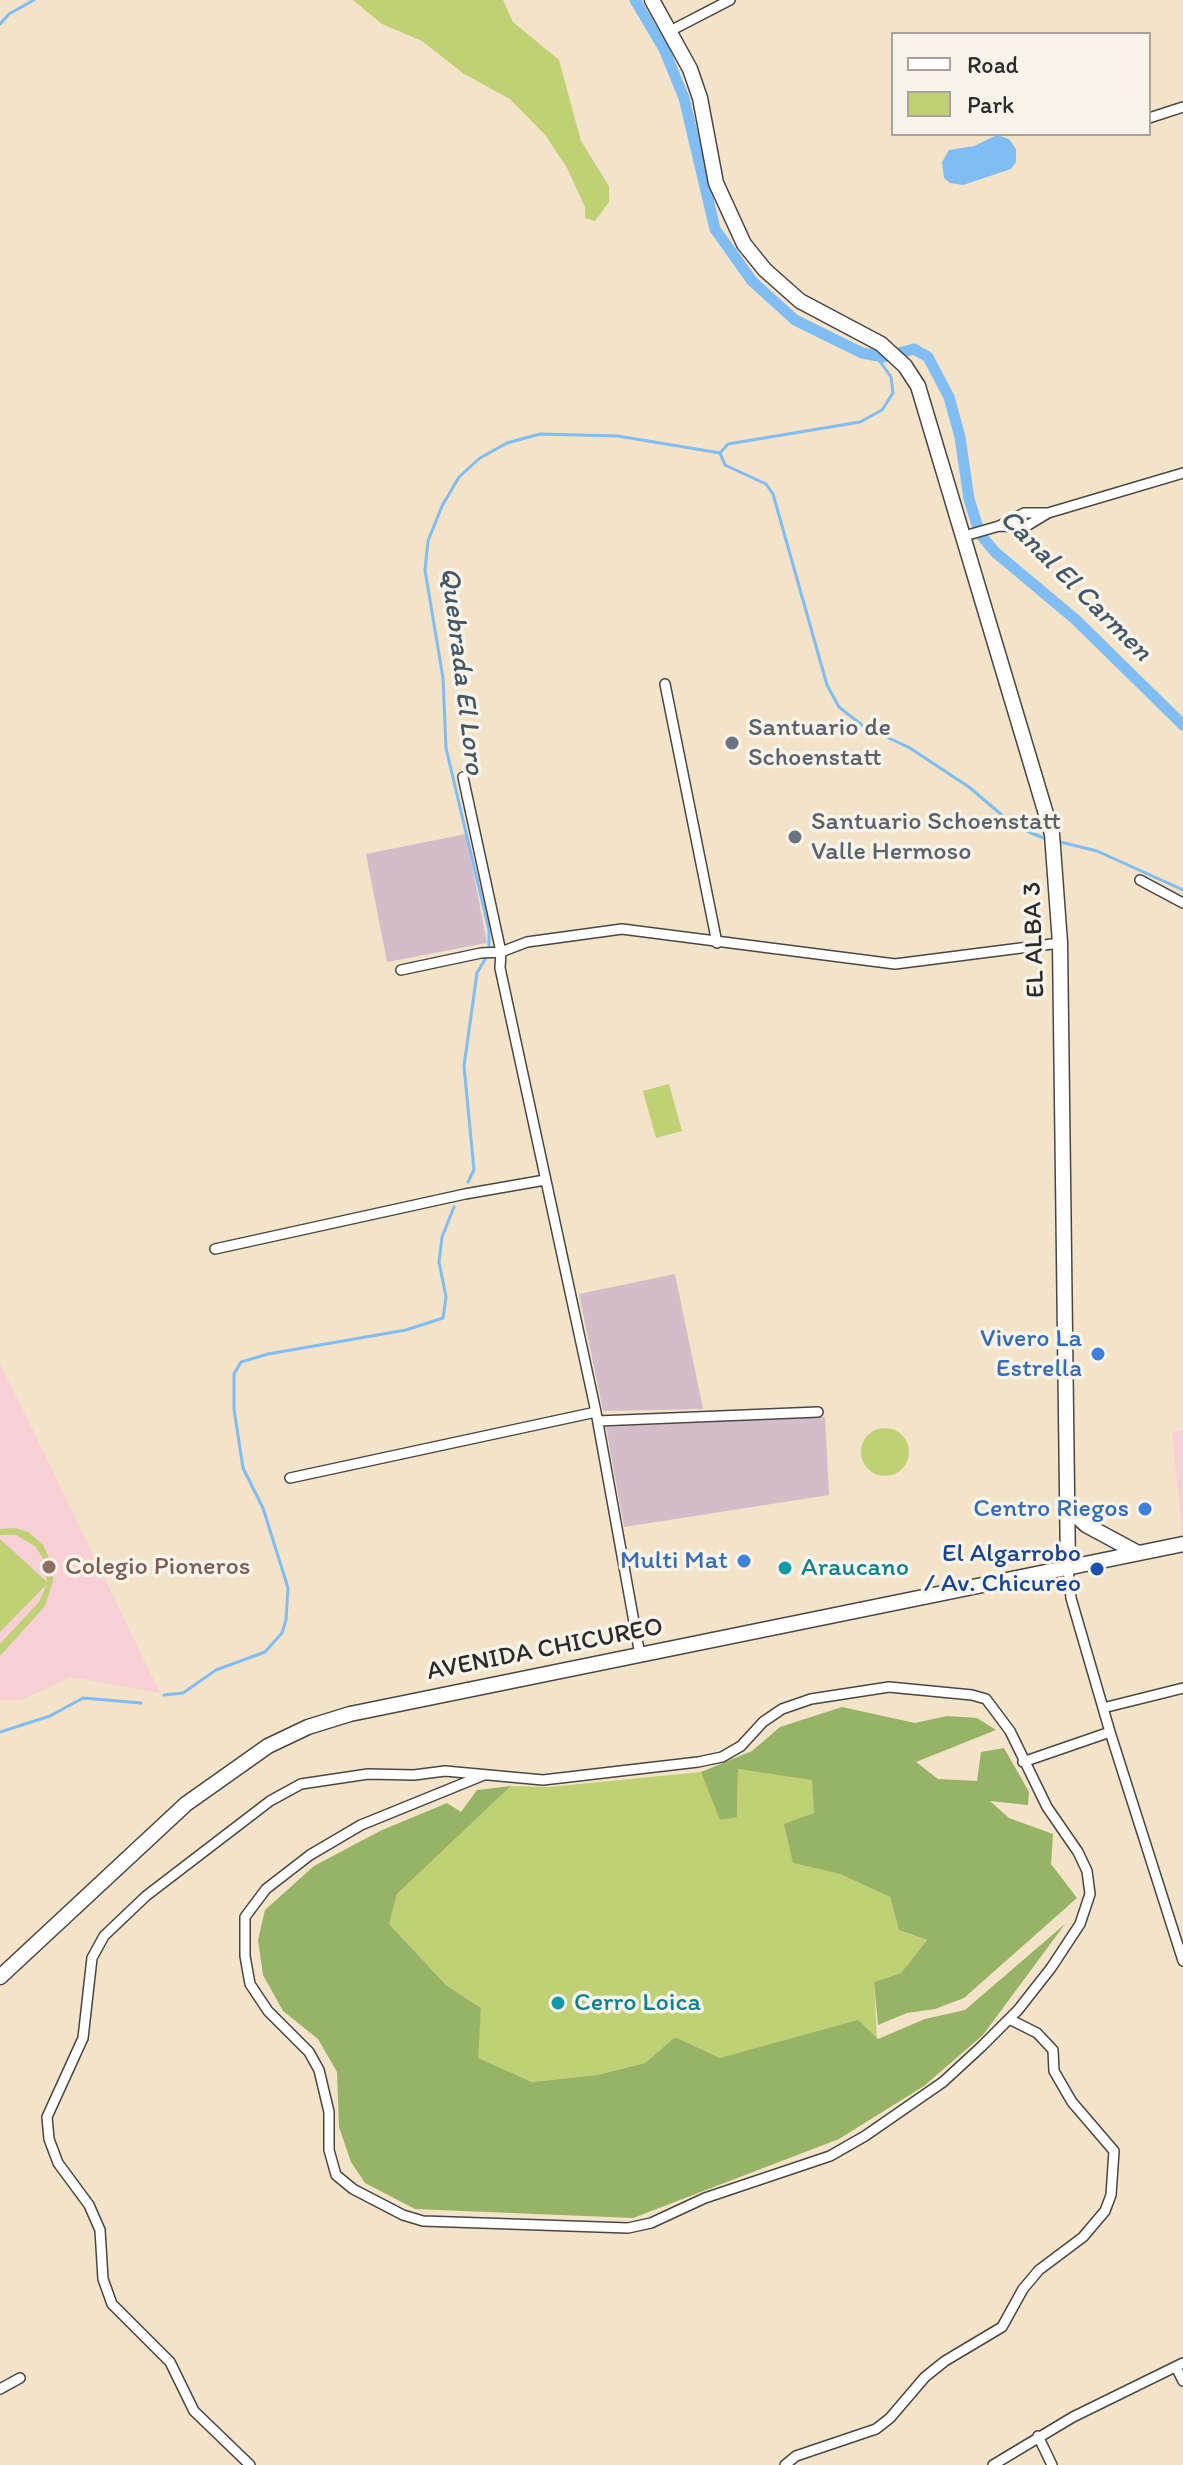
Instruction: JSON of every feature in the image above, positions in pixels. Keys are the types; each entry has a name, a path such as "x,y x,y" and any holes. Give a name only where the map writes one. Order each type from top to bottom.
{"street":[{"name":"EL ALBA 3","path":"652,0 672,30 700,98 716,183 744,244 765,270 800,301 881,344 905,366 918,386 973,534 1054,839 1060,943 1068,1569"},
{"path":"672,30 730,0"},
{"path":"1151,117 1183,107"},
{"path":"973,534 999,526 1025,527 1048,513 1183,473"},
{"path":"665,684 717,943"},
{"path":"463,777 501,952 500,968 597,1416 640,1655"},
{"path":"1140,880 1183,903"},
{"path":"401,970 481,953 501,952 527,942 607,929 895,964 1060,943"},
{"path":"215,1249 545,1180"},
{"path":"290,1478 597,1416 818,1412"},
{"path":"1068,1508 1086,1525 1139,1553"},
{"path":"1068,1532 1086,1525"},
{"name":"AVENIDA CHICUREO","path":"0,1977 186,1804 287,1736 350,1714 1183,1544"},
{"path":"1068,1569 1069,1591 1110,1732 1183,1961"},
{"path":"250,2465 194,2411 170,2362 112,2304 103,2279 100,2230 89,2205 58,2163 49,2139 47,2117 83,2038 92,1958 104,1936 146,1896 234,1827 301,1784 368,1774 414,1775 445,1771 509,1774 543,1780 722,1757 741,1746 763,1722 782,1709 811,1699 889,1687 986,1699 1010,1731 1023,1762 1078,1852 1087,1871 1090,1894 1080,1924 1051,1968 1009,2019 943,2082 865,2136 830,2156 705,2198 651,2223 628,2228 423,2221 403,2215 353,2189 336,2175 329,2150 329,2112 319,2070 309,2052 268,2011 250,1984 245,1956 245,1917 266,1889 335,1840 361,1825 484,1775"},
{"path":"1103,1708 1183,1688"},
{"path":"1023,1762 1110,1732"},
{"path":"785,2465 796,2456 876,2429 890,2418 935,2369 1002,2327 1023,2289 1039,2270 1083,2237 1105,2211 1111,2195 1114,2151 1072,2102 1054,2071 1053,2050 1037,2033 1009,2019"},
{"path":"993,2465 1038,2436 1179,2365 1183,2381"},
{"path":"0,2389 20,2378"},
{"path":"1038,2436 1052,2465"}],"shaded area":[{"path":"466,834 487,943 387,962 366,854"},
{"path":"675,1274 703,1409 603,1411 579,1294"},
{"name":"Colegio Pioneros","path":"0,1364 160,1693 71,1677 21,1700 0,1700"},
{"path":"825,1417 829,1495 624,1527 606,1427"},
{"path":"1183,1430 1183,1540 1172,1433"}],"green space":[{"path":"353,0 503,0 513,22 559,60 581,141 609,186 609,202 595,221 585,218 585,207 567,168 546,136 510,99 464,74 422,41 382,24"},
{"path":"669,1084 682,1131 656,1138 643,1091"},
{"path":"885,1428 894,1429 902,1435 908,1443 908,1461 902,1469 894,1475 885,1476 876,1475 868,1469 862,1461 861,1452 862,1443 868,1435 876,1429"},
{"path":"15,1528 28,1532 43,1545 52,1564 53,1581 45,1606 0,1656 0,1644 39,1602 47,1584 0,1632 0,1539 47,1582 43,1558 35,1546 16,1535 0,1535 0,1529"},
{"path":"842,1707 915,1723 947,1716 977,1718 996,1730 916,1762 938,1779 977,1781 981,1752 1004,1748 1029,1792 1028,1805 990,1801 1009,1818 1053,1834 1051,1864 1077,1898 964,1998 935,2009 907,2013 878,2025 874,1982 901,1973 927,1940 899,1930 890,1897 840,1874 793,1863 784,1824 814,1813 812,1780 738,1769 737,1817 720,1820 701,1772 752,1751 780,1727"},
{"path":"738,1769 813,1779 814,1813 793,1863 840,1874 890,1897 899,1930 927,1940 901,1973 874,1982 877,2039 784,2042 720,2058 675,2037 645,2063 597,2075 532,2082 477,2058 481,2008 446,1985 389,1924 397,1894 511,1786 549,1787 701,1772 721,1820 737,1816"},
{"path":"511,1786 397,1894 389,1924 446,1985 481,2008 478,2058 532,2082 597,2075 645,2063 675,2037 720,2058 858,2020 878,2039 925,2019 965,2010 1065,1924 983,2035 924,2086 839,2139 633,2218 415,2209 365,2183 351,2162 339,2127 337,2072 318,2039 283,2011 263,1975 258,1940 265,1910 314,1866 380,1831 447,1803 461,1812 477,1790"}],"water":[{"path":"995,136 1009,139 1016,149 1016,162 1011,169 963,185 950,183 944,178 942,162 949,150 974,146"}],"waterway":[{"path":"0,24 9,14 34,0"},
{"name":"Canal El Carmen","path":"635,0 664,49 684,98 715,229 752,281 795,320 862,353 884,357 914,349 928,357 949,397 960,437 969,499 980,534 995,552 1075,619 1183,725"},
{"name":"Quebrada El Loro","path":"489,949 489,930 446,748 443,678 425,570 428,541 442,506 459,477 480,458 507,443 540,434 618,436 720,453 728,444 860,422 882,410 893,393 891,377 877,357"},
{"path":"720,453 725,465 766,484 773,494 827,685 839,707 863,726 910,748 969,787 1016,827 1049,840"},
{"path":"1056,841 1097,851 1183,890"},
{"name":"Quebrada El Loro","path":"468,1182 474,1170 464,1066 477,973 487,956"},
{"name":"Quebrada El Loro","path":"164,1695 183,1693 216,1670 265,1652 282,1633 286,1620 288,1588 263,1508 243,1468 234,1409 234,1374 241,1362 268,1354 406,1330 443,1318 446,1297 439,1262 442,1237 454,1207"},
{"name":"Quebrada El Loro","path":"0,1732 50,1716 83,1698 141,1703"}],"place":[{"name":"Santuario de Schoenstatt","path":"732,743"},
{"name":"Santuario Schoenstatt Valle Hermoso","path":"795,837"},
{"name":"Vivero La Estrella","path":"1098,1354"},
{"name":"Centro Riegos","path":"1145,1509"},
{"name":"Multi Mat","path":"744,1561"},
{"name":"Colegio Pioneros","path":"49,1567"},
{"name":"Araucano","path":"785,1568"},
{"name":"El Algarrobo / Av. Chicureo","path":"1097,1569"},
{"name":"Cerro Loica","path":"558,2003"}]}
